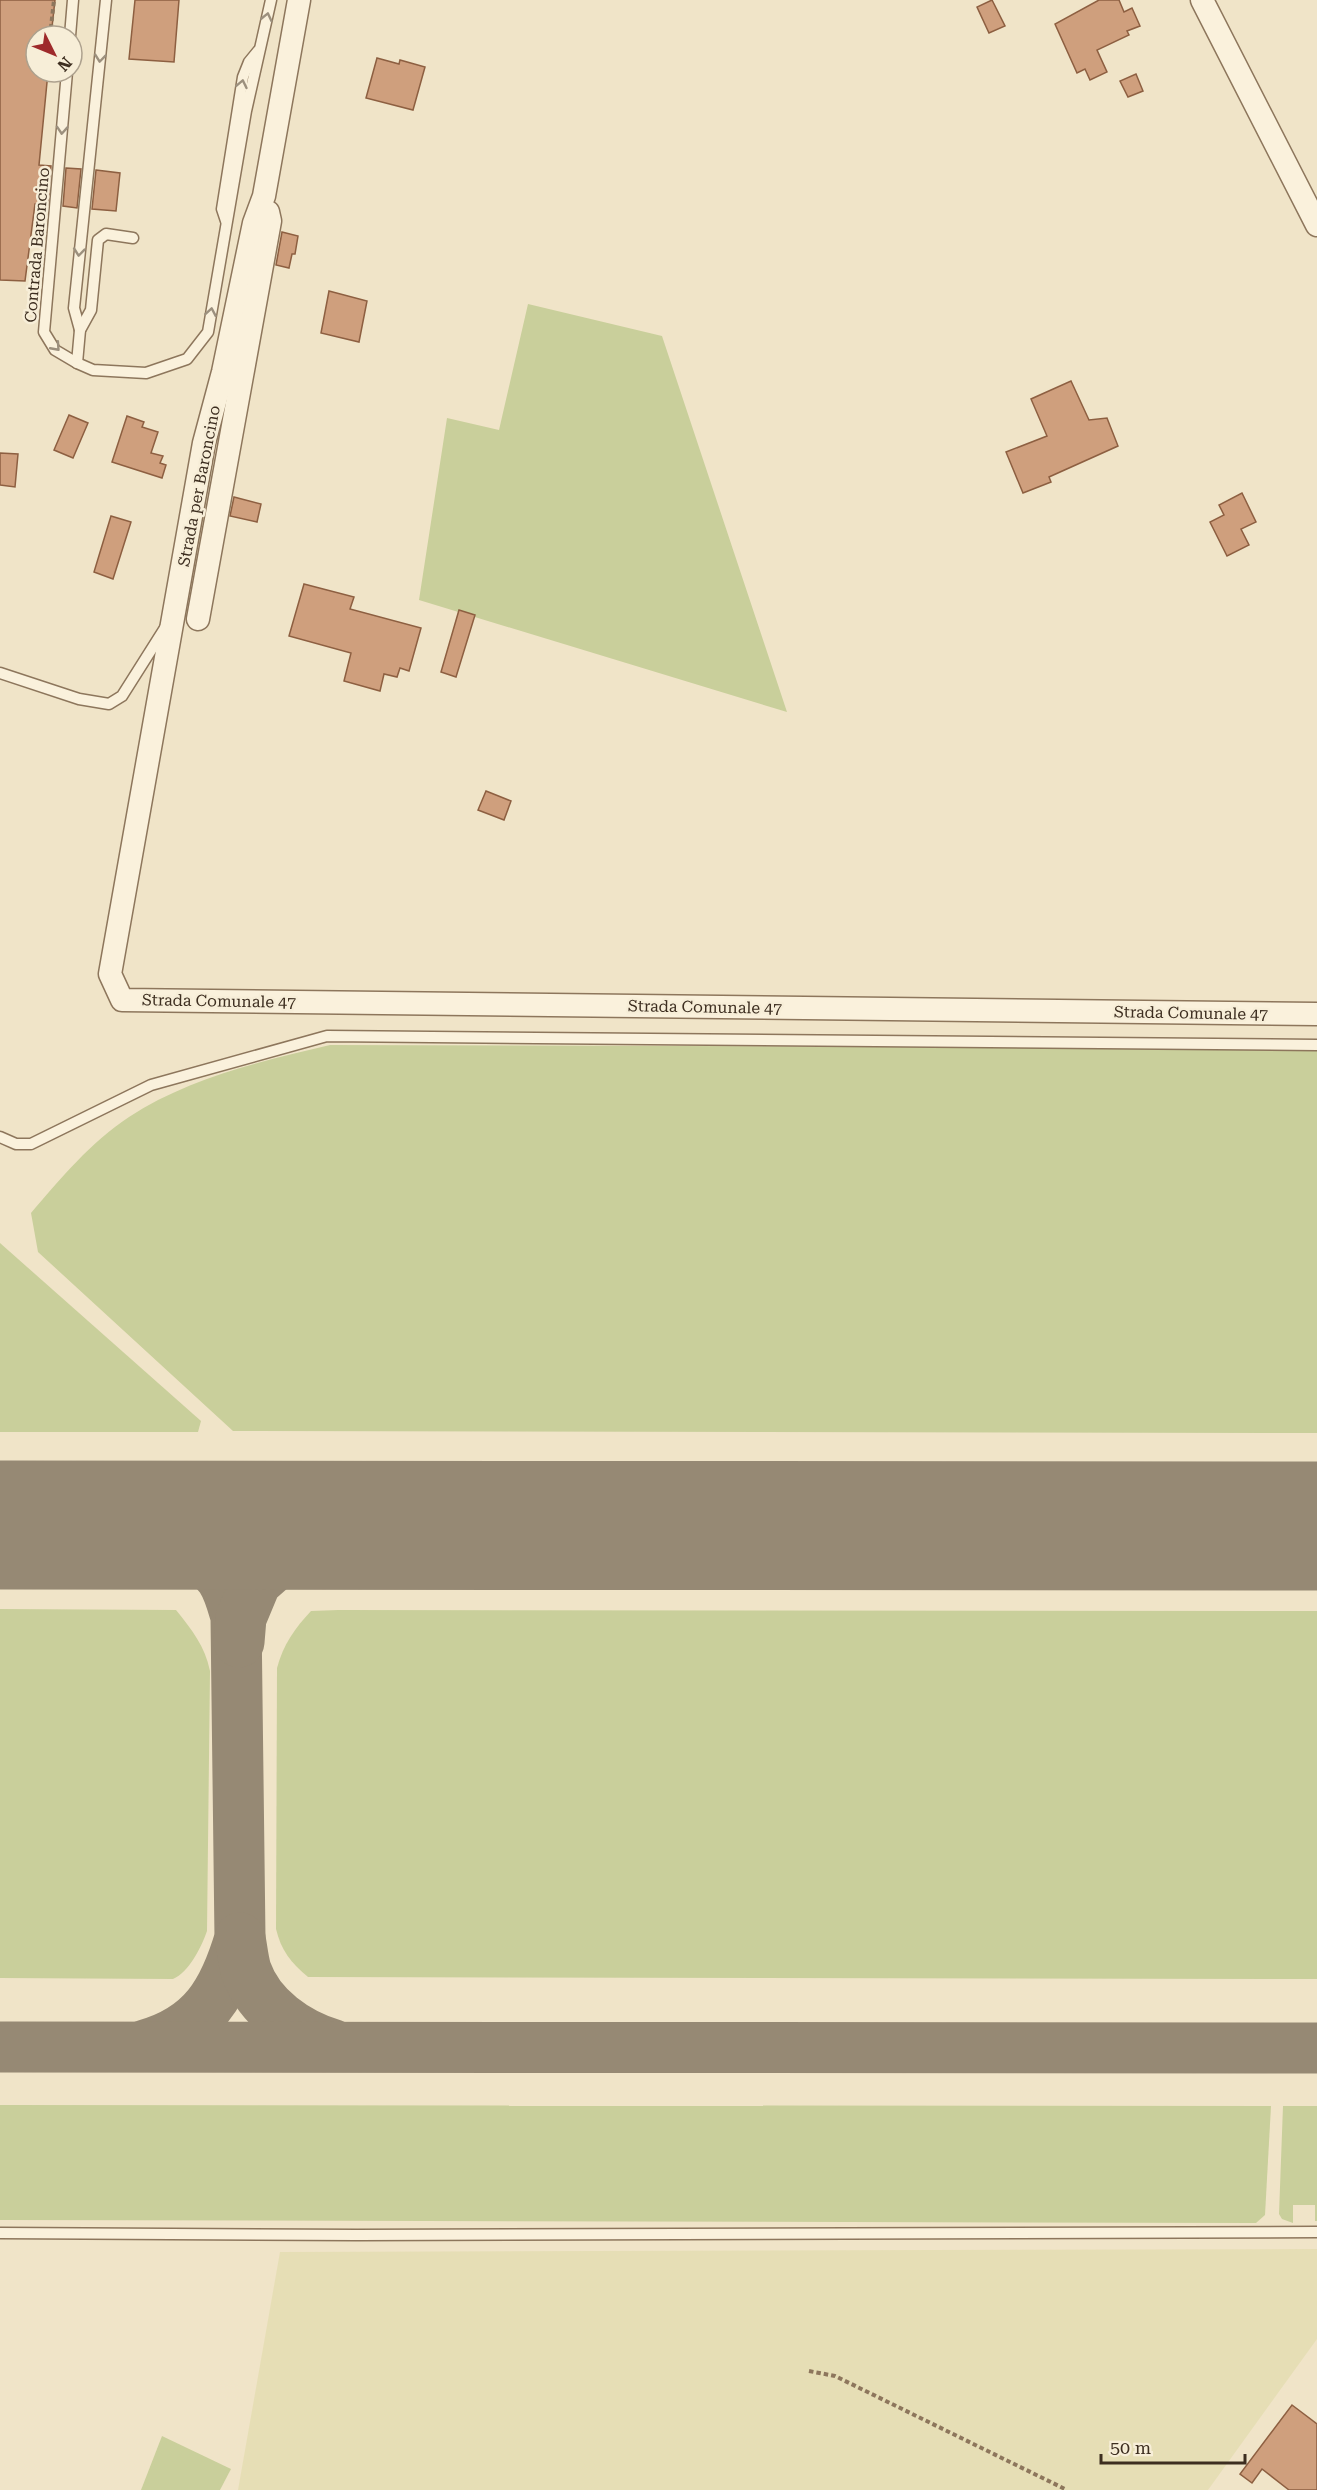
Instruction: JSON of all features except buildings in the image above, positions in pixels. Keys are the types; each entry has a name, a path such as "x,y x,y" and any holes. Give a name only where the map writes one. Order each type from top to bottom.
{"street":[{"name":"Strada per Baroncino","path":"110,974 204,443 223,372 254,223 264,196 299,0"},
{"path":"1202,0 1317,225"},
{"path":"198,619 270,221 264,196"},
{"name":"Strada Comunale 47","path":"110,974 122,1000 1317,1014"}],"lane":[{"path":"71,24 73,0"},
{"path":"77,363 80,330 74,308 106,0"},
{"name":"Contrada Baroncino","path":"66,84 44,332 55,350 93,370 146,373 187,359 208,332 246,111 271,0"},
{"path":"80,330 91,310 98,240 106,234 133,238"},
{"path":"0,673 79,699 109,704 122,696 174,614"},
{"path":"0,1137 16,1144 31,1144 151,1084 327,1036 1317,1045"},
{"path":"0,2233 357,2235 1317,2232"}],"path":[{"path":"51,24 54,0"},
{"path":"809,2371 835,2376 1066,2490"}],"shaded area":[{"path":"1317,2249 1317,2339 1208,2490 238,2490 280,2252"}],"green space":[{"path":"528,304 662,336 787,712 419,600 447,418 499,430"},
{"path":"330,1045 1317,1048 1317,1433 233,1431 38,1252 31,1213 102,1137 152,1103 226,1072"},
{"path":"0,1243 201,1421 198,1432 0,1432"},
{"path":"0,1609 176,1610 201,1646 210,1671 207,1931 198,1952 189,1965 173,1979 0,1978"},
{"path":"311,1611 1317,1611 1317,1979 308,1977 288,1956 276,1929 277,1668 290,1637"},
{"path":"0,2105 1271,2106 1265,2215 1256,2223 0,2220"},
{"path":"1283,2106 1317,2106 1317,2221 1315,2221 1315,2205 1293,2205 1293,2223 1282,2219 1279,2214"},
{"path":"162,2436 231,2469 220,2490 141,2490"}],"taxiway":[{"path":"91,1525 161,1541 195,1556 210,1566 221,1578 236,1617 240,1938 227,1975 208,2006 182,2029 145,2045"},
{"path":"239,1642 241,1618 256,1582 289,1553 326,1539 399,1525"},
{"path":"240,1938 246,1970 252,1984 270,2008 306,2034 334,2045"},
{"path":"0,2047 1317,2048"}],"runway":[{"path":"0,1525 1317,1526"}]}
